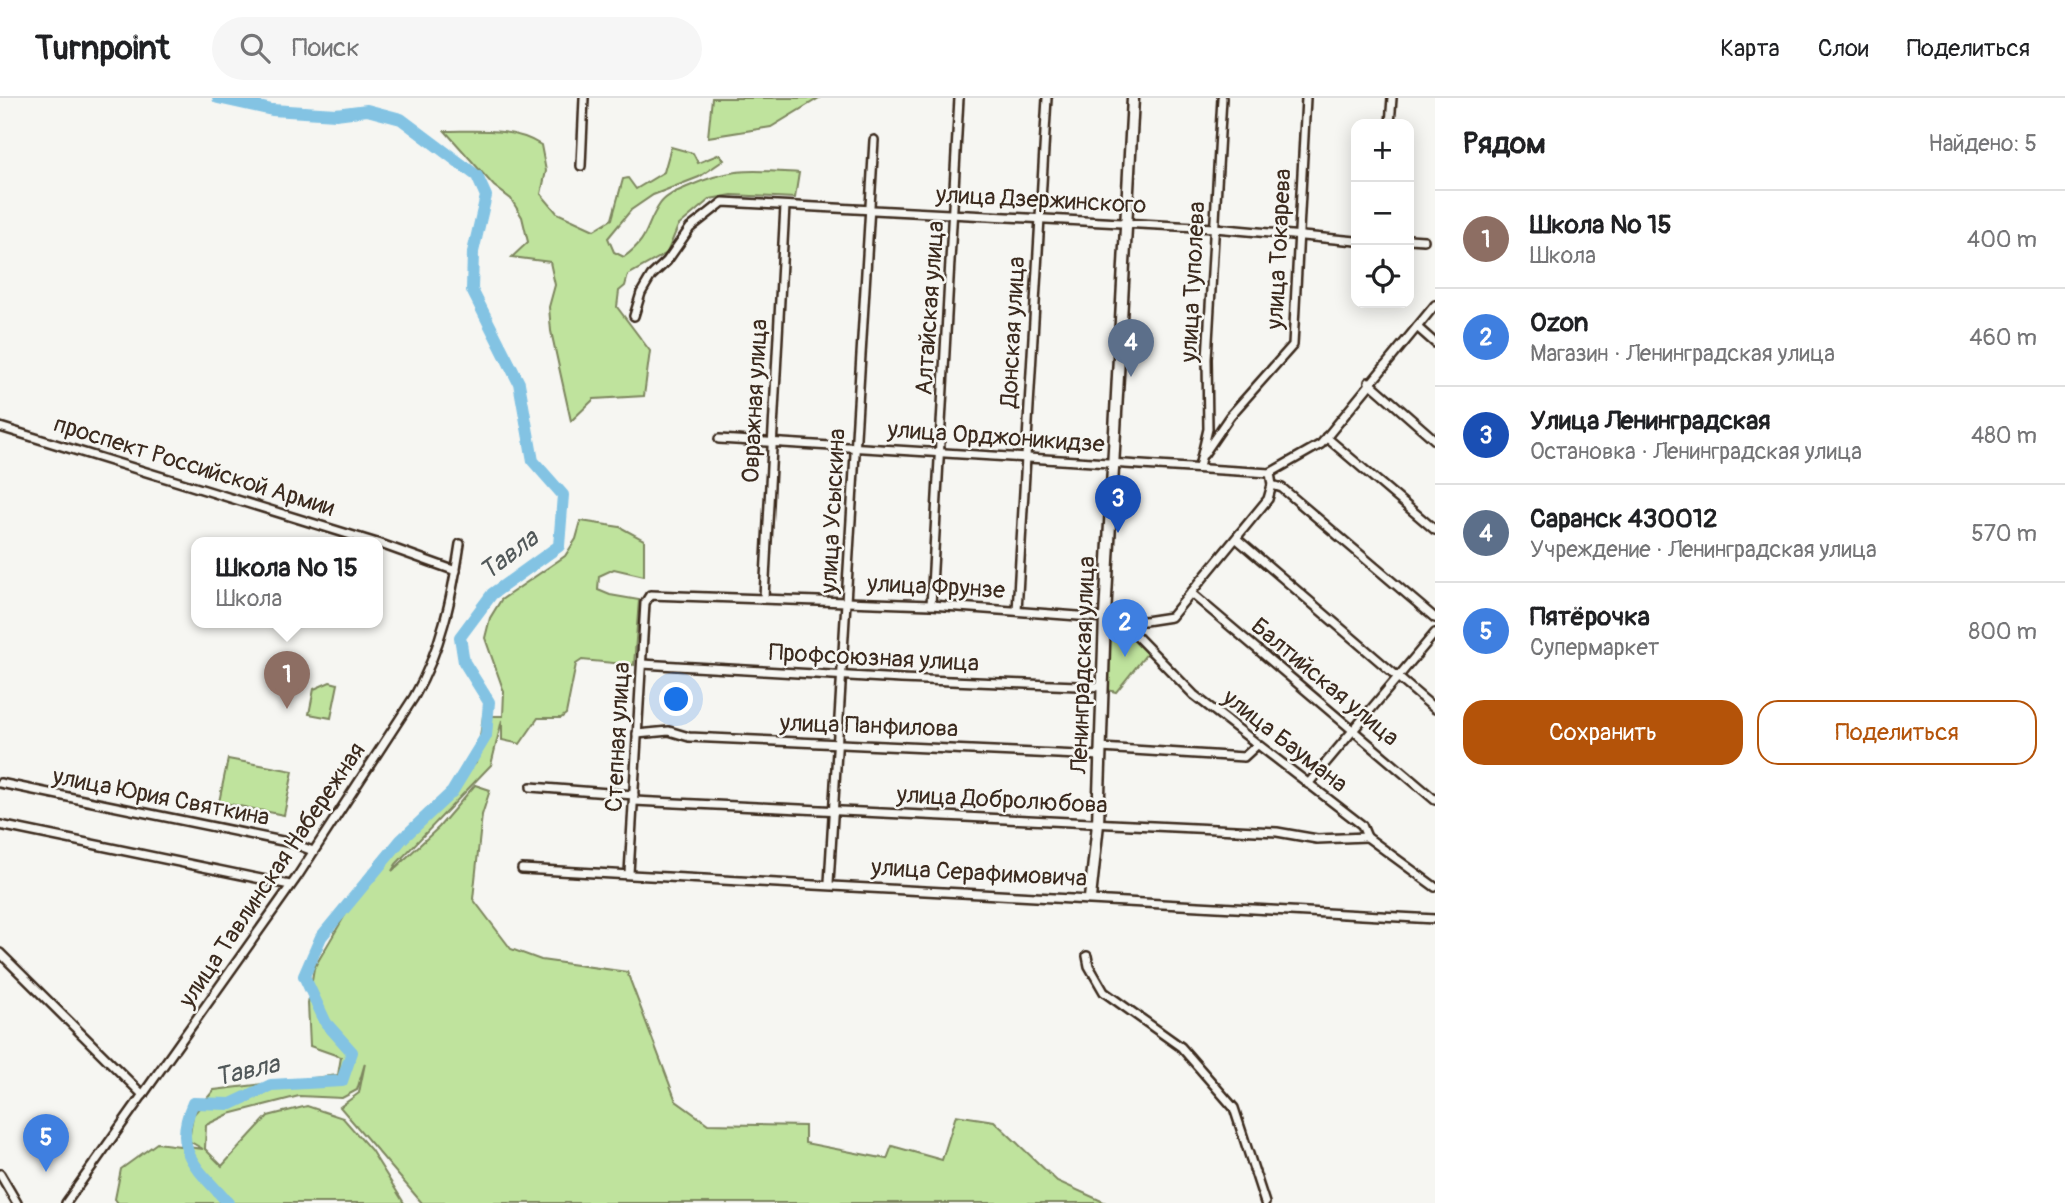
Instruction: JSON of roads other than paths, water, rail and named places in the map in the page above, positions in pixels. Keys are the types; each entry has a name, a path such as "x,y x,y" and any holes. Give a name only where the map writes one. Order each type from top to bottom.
{"street":[{"path":"581,166 584,98"},
{"name":"Алтайская улица","path":"931,605 955,214 959,98"},
{"name":"Донская улица","path":"1017,611 1046,98"},
{"name":"Ленинградская улица","path":"1090,898 1098,824 1112,465 1133,98"},
{"name":"улица Туполева","path":"1199,467 1204,454 1222,98"},
{"name":"улица Токарева","path":"1204,454 1230,416 1293,345 1306,98"},
{"path":"1390,119 1392,98"},
{"name":"улица Усыскина","path":"830,884 874,140"},
{"name":"улица Дзержинского","path":"634,316 641,293 651,276 690,228 723,202 1214,228 1351,240"},
{"name":"Овражная улица","path":"764,597 785,206"},
{"path":"1414,239 1424,240"},
{"path":"1191,593 1268,499 1272,485 1270,472 1321,444 1435,304"},
{"path":"1417,327 1435,343"},
{"path":"1369,383 1435,440"},
{"name":"проспект Российской Армии","path":"0,427 358,537"},
{"path":"1326,437 1435,530"},
{"name":"улица Орджоникидзе","path":"719,439 940,451 1112,465 1270,472"},
{"path":"1272,485 1282,488 1435,618"},
{"path":"1237,539 1435,709"},
{"name":"улица Тавлинская Набережная","path":"66,1203 366,774 426,677 443,627 460,544"},
{"name":"проспект Российской Армии","path":"383,545 456,571"},
{"name":"улица Фрунзе","path":"645,603 653,593 931,605 1158,621 1171,617 1191,593"},
{"name":"Балтийская улица","path":"1191,593 1435,800"},
{"name":"Степная улица","path":"629,873 645,603"},
{"name":"улица Баумана","path":"1118,617 1194,695 1362,825 1367,837 1435,887"},
{"path":"1308,784 1435,633"},
{"name":"Профсоюзная улица","path":"642,664 1103,687"},
{"name":"улица Панфилова","path":"637,734 669,731 688,737 1244,757 1257,745"},
{"name":"улица Юрия Святкина","path":"0,783 292,842 313,851"},
{"name":"улица Добролюбова","path":"531,787 634,798 834,812 1277,832 1317,839 1367,837"},
{"path":"0,825 290,885"},
{"name":"улица Серафимовича","path":"522,869 1090,898 1435,919"},
{"path":"0,953 143,1095"},
{"path":"1087,956 1089,966 1104,992 1181,1047 1234,1108 1265,1203"},
{"path":"0,1174 17,1203"}],"waterway":[{"name":"Тавла","path":"218,98 272,110 336,114 367,110 401,119 477,176 486,196 473,252 472,290 519,383 533,461 563,495 559,546 492,594 460,637 464,662 489,702 486,736 452,792 401,840 321,937 304,976 326,1023 352,1052 342,1081 271,1085 231,1104 193,1103 187,1120 186,1147 198,1168 228,1203"}],"place":[{"name":"Саранск 430012","path":"1131,377"},
{"name":"Улица Ленинградская","path":"1118,533"},
{"name":"Ozon","path":"1125,657"},
{"name":"Школа № 15","path":"287,709"},
{"name":"Пятёрочка","path":"46,1172"}]}
